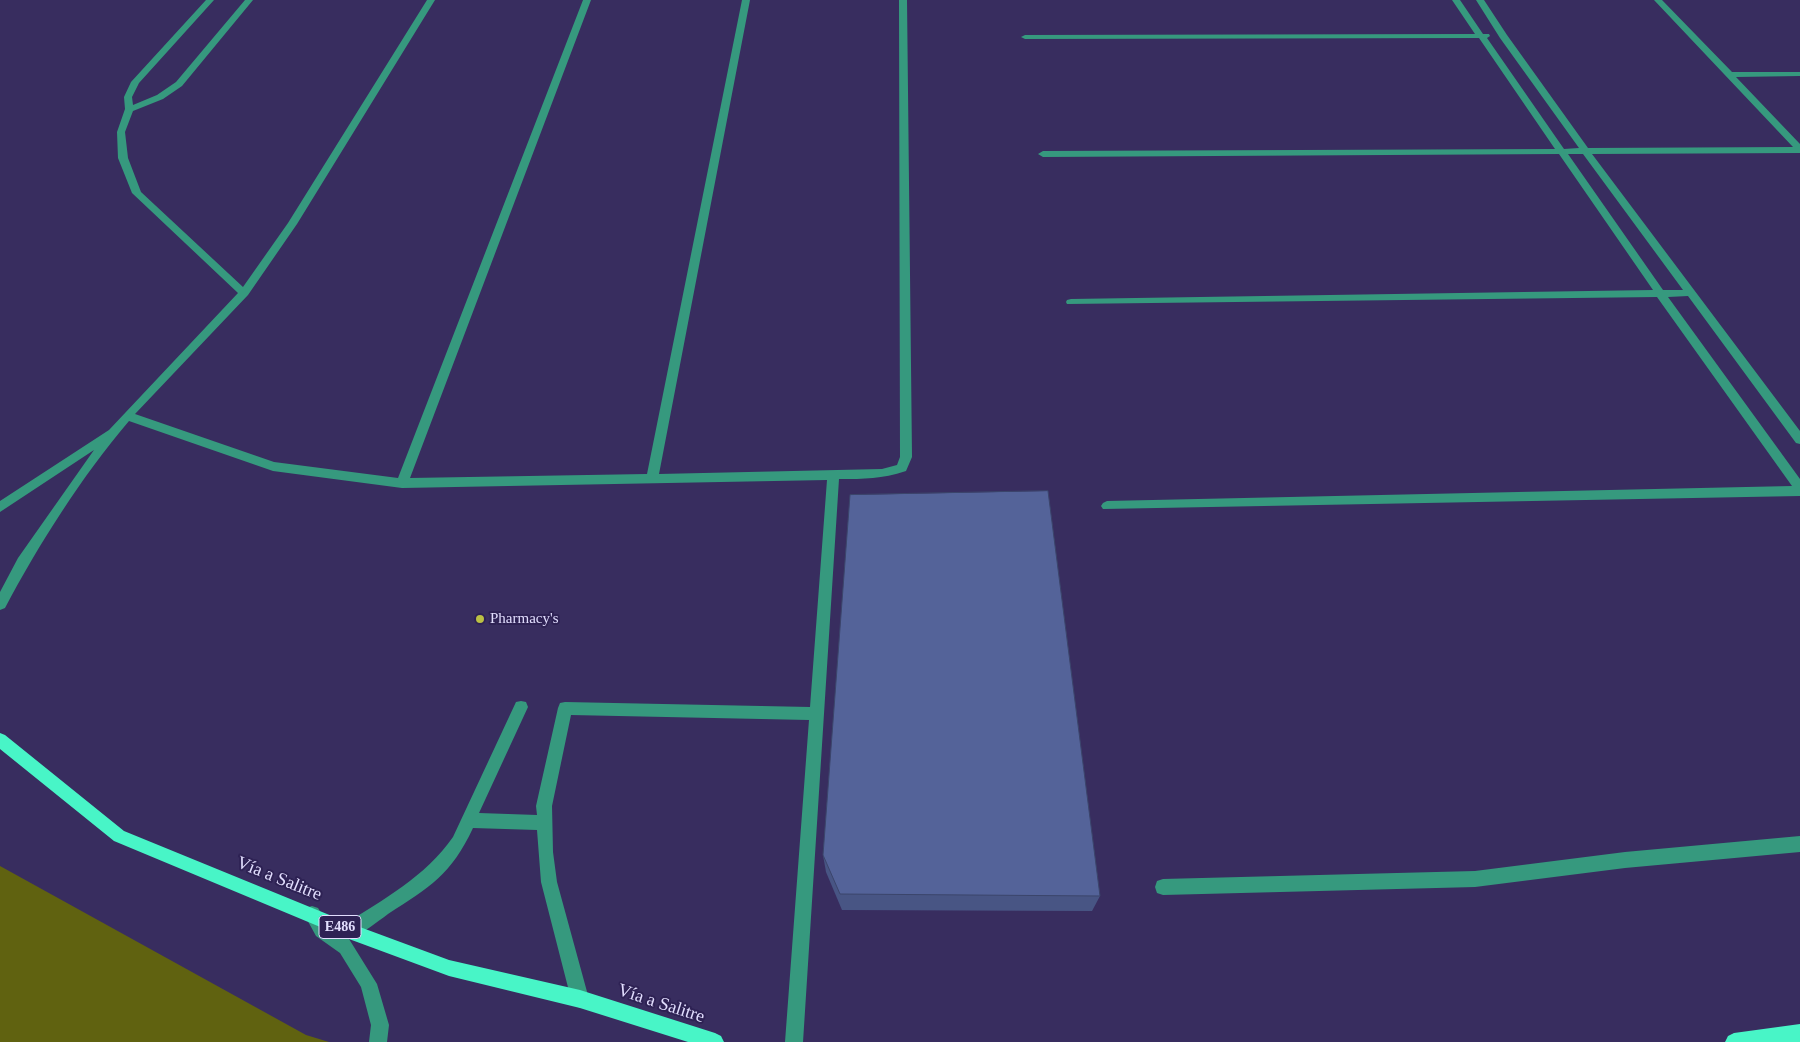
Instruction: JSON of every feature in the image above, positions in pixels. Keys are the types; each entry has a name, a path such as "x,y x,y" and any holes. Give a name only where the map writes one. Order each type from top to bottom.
{"main road":[{"name":"Vía a Salitre","path":"0,740 119,836 312,914 349,931 449,968 580,999 715,1042"},
{"path":"1734,1042 1800,1032"}],"street":[{"path":"210,0 134,82 128,97 129,109 121,132 123,158 137,193 244,293"},
{"path":"129,109 160,97 179,84 249,0"},
{"path":"0,604 23,562 115,430 244,293 292,224 430,0"},
{"path":"402,483 587,0"},
{"path":"652,478 746,0"},
{"path":"127,416 273,466 402,483 882,474 902,468 906,457 903,0"},
{"path":"1456,0 1564,152 1660,293 1800,489"},
{"path":"1480,0 1503,36 1586,152 1800,440"},
{"path":"1658,0 1800,149"},
{"path":"1025,37 1503,36"},
{"path":"1730,75 1800,74"},
{"path":"1043,154 1586,152 1800,149"},
{"path":"1070,302 1691,293"},
{"path":"0,507 115,430"},
{"path":"794,1042 833,474"},
{"path":"1107,506 1800,489"},
{"path":"349,931 426,880 446,860 458,842 521,707"},
{"path":"580,999 549,882 545,852 544,806 565,708 816,714"},
{"path":"468,820 545,823"},
{"path":"1163,887 1476,879 1624,860 1800,844"},
{"path":"312,914 322,930 346,947 369,984 380,1025 378,1042"}],"shaded area":[{"path":"0,866 306,1035 329,1042 0,1042"}],"building":[{"path":"1048,491 1100,896 840,894 823,855 850,495"}],"place":[{"name":"Pharmacy's","path":"480,619"}]}
